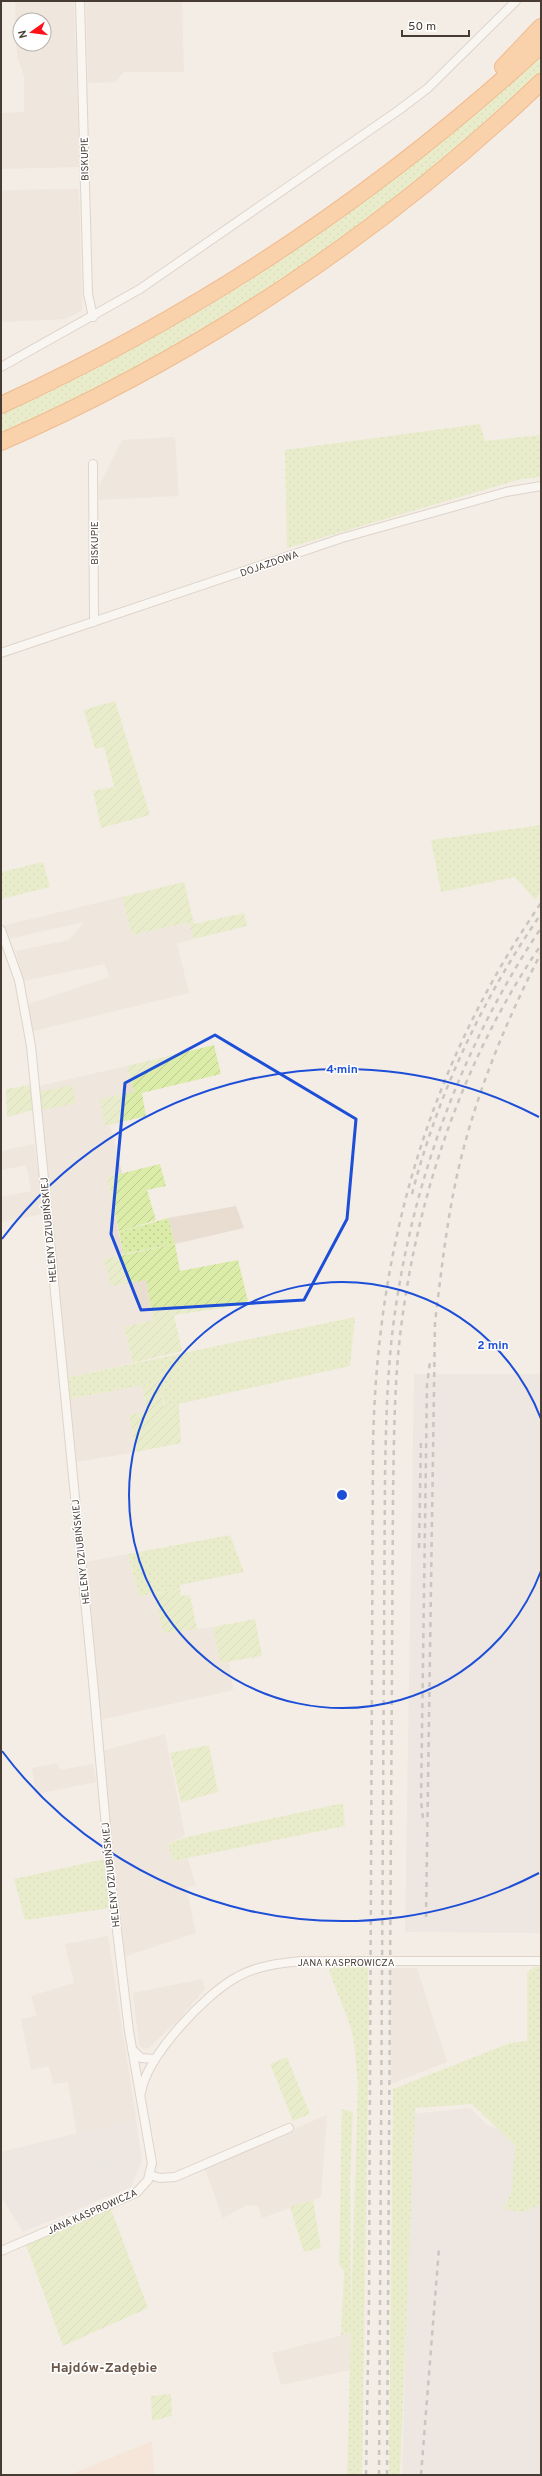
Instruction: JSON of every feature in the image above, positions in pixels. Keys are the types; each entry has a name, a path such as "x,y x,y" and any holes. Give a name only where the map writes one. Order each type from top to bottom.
{"highway":[{"path":"463,114 512,57 541,27"},
{"path":"1,405 123,344 227,285 348,204 463,114 541,44"},
{"path":"428,181 541,82"},
{"path":"1,442 103,394 233,320 334,253 428,181 479,147 541,97"}],"street":[{"name":"BISKUPIE","path":"80,1 88,294 93,317"},
{"path":"1,367 93,317 155,279 399,110 428,88 516,1"},
{"name":"BISKUPIE","path":"93,464 94,622"},
{"name":"DOJAZDOWA","path":"1,653 342,538 506,492 541,486"},
{"name":"HELENY DZIUBIŃSKIEJ","path":"1,930 21,985 32,1056 94,1692 110,1872 132,2048 151,2158 150,2175"},
{"name":"JANA KASPROWICZA","path":"141,2094 145,2076 155,2059 198,2008 217,1990 237,1977 268,1966 316,1961 541,1961"},
{"path":"132,2048 141,2058 155,2059"},
{"path":"150,2175 160,2178 175,2178 289,2128"},
{"name":"JANA KASPROWICZA","path":"1,2251 136,2193 144,2186 150,2175"}],"highlighted area":[{"path":"215,1035 356,1119 347,1219 304,1300 141,1310 111,1234 125,1083"}],"shaded area":[{"path":"74,1 79,167 1,169 1,113 24,112 24,76 17,52 52,52 52,12 15,12 15,2"},
{"path":"86,1 182,1 184,72 124,72 115,82 88,83"},
{"path":"79,189 82,310 67,319 1,322 2,190"},
{"path":"175,437 179,496 99,500 99,486 122,440"},
{"path":"122,897 132,935 189,921 194,939 177,943 189,993 29,1032 29,1004 109,977 105,964 23,981 16,951 69,940 84,922 8,939 2,926"},
{"path":"127,1066 134,1092 105,1126 110,1125 122,1173 107,1177 123,1254 104,1259 146,1280 153,1320 124,1327 133,1363 65,1378 39,1086"},
{"path":"34,1144 41,1189 43,1214 1,1222 1,1197 31,1191 26,1165 2,1170 1,1151"},
{"path":"236,1206 244,1228 175,1244 168,1218"},
{"path":"414,1374 541,1374 541,1933 405,1932"},
{"path":"142,1385 147,1412 129,1415 136,1452 77,1462 69,1399"},
{"path":"128,1554 139,1596 155,1594 163,1633 213,1627 220,1663 229,1661 233,1690 100,1720 86,1562"},
{"path":"165,1734 185,1836 168,1844 173,1860 188,1859 196,1886 186,1887 196,1933 123,1957 102,1751"},
{"path":"57,1763 60,1770 93,1764 96,1782 36,1794 32,1768"},
{"path":"108,1936 136,2119 77,2135 68,2082 53,2084 49,2066 31,2070 21,2019 37,2016 31,1996 74,1983 65,1944"},
{"path":"390,1968 417,1968 447,2062 390,2084"},
{"path":"202,1979 205,1989 178,2020 148,2049 139,2046 133,1993"},
{"path":"470,2108 487,2125 541,2143 541,2475 402,2475 412,2114"},
{"path":"327,2115 321,2197 262,2218 258,2206 247,2205 223,2218 204,2167"},
{"path":"136,2119 142,2161 131,2187 23,2232 1,2196 1,2152"},
{"path":"110,2156 120,2156 126,2169 102,2179 95,2163"},
{"path":"351,2333 350,2370 281,2385 272,2353"},
{"path":"152,2441 154,2475 69,2475"}],"green space":[{"path":"541,52 541,74 413,187 314,261 248,304 132,372 1,435 1,411 179,321"},
{"path":"480,424 485,441 541,435 541,477 521,479 287,548 285,450"},
{"path":"115,701 150,815 101,828 93,791 114,787 104,747 95,749 84,710"},
{"path":"541,825 541,892 535,900 515,877 441,892 431,840"},
{"path":"43,862 50,887 1,899 1,872"},
{"path":"184,882 194,924 244,913 247,926 194,939 189,922 132,935 122,897"},
{"path":"214,1045 221,1074 142,1093 146,1116 105,1126 100,1099 134,1092 127,1066"},
{"path":"30,1085 33,1110 7,1117 6,1089"},
{"path":"72,1085 76,1103 43,1110 39,1092"},
{"path":"160,1164 166,1186 147,1190 156,1220 119,1232 107,1177"},
{"path":"168,1218 175,1244 123,1254 119,1232"},
{"path":"175,1244 180,1271 238,1260 248,1301 223,1308 174,1315 182,1351 133,1363 124,1327 153,1320 146,1280 111,1286 104,1259"},
{"path":"355,1317 350,1366 165,1407 159,1382 69,1399 65,1378"},
{"path":"159,1382 164,1407 179,1404 181,1443 136,1452 129,1415 147,1412 142,1385"},
{"path":"230,1535 244,1572 180,1585 180,1589 139,1596 128,1554"},
{"path":"180,1589 181,1596 190,1595 197,1629 163,1633 155,1594"},
{"path":"255,1619 262,1656 220,1663 213,1627"},
{"path":"209,1745 218,1792 181,1802 170,1753"},
{"path":"343,1803 345,1826 173,1861 168,1844 187,1837"},
{"path":"105,1859 111,1908 25,1920 14,1879"},
{"path":"334,1965 368,1967 369,2015 362,2475 347,2475 351,2333 341,2335 344,2271 339,2265 342,2109 353,2112 350,2179 351,2314 358,2084 354,2042 350,2025 329,1971"},
{"path":"541,1966 541,2204 523,2212 504,2209 512,2191 515,2145 472,2104 415,2108 400,2475 389,2475 393,2089 510,2043 527,2041 527,1972 535,1967"},
{"path":"287,2057 310,2114 293,2121 270,2064"},
{"path":"313,2200 321,2248 304,2252 290,2207"},
{"path":"111,2209 148,2308 63,2346 26,2245"},
{"path":"171,2394 172,2416 152,2421 151,2396"}],"railway":[{"path":"366,2475 369,2303 373,1448 376,1374 385,1302 398,1232 416,1163 439,1095 468,1030 501,965 541,903"},
{"path":"412,1194 435,1120 464,1048 500,980 541,914"},
{"path":"379,2475 385,1475 389,1364 401,1274 412,1221 444,1119 464,1069 487,1021 512,973 541,928"},
{"path":"387,2475 393,1496 395,1396 400,1336 407,1285 418,1233 431,1182 447,1132 466,1083 488,1035 513,989 541,945"},
{"path":"426,1917 435,1322 452,1198 471,1121 502,1036 541,953"},
{"path":"423,1818 421,1801 427,1385 430,1362"},
{"path":"419,1548 421,1439"},
{"path":"421,2475 439,2248"}],"district":[{"name":"Hajdów-Zadębie","path":"104,2367"}]}
